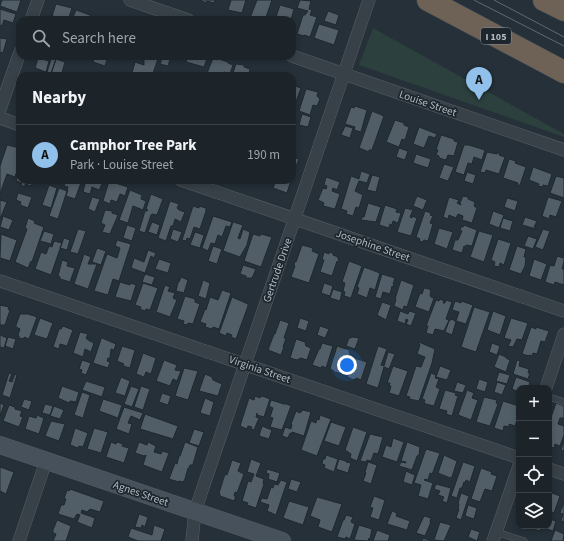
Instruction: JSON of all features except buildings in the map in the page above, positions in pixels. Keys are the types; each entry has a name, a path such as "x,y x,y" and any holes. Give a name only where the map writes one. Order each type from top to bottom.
{"highway":[{"name":"I 105","path":"428,0 564,72"},
{"path":"544,0 564,10"}],"street":[{"path":"32,16 38,0"},
{"path":"130,0 176,16"},
{"name":"Gertrude Drive","path":"192,541 194,511 370,0"},
{"name":"Louise Street","path":"296,57 564,150"},
{"path":"0,109 17,60"},
{"path":"0,118 16,124"},
{"name":"Josephine Street","path":"193,184 564,311"},
{"name":"Virginia Street","path":"0,281 516,457"},
{"path":"547,385 564,334"},
{"name":"Agnes Street","path":"0,445 282,541"},
{"path":"19,541 46,460"},
{"path":"552,470 564,474"},
{"path":"495,536 516,475"}],"lane":[{"path":"552,398 564,402"},
{"path":"495,536 524,541"}],"green space":[{"path":"373,28 564,134 564,137 359,65"}],"tram line":[{"path":"474,0 564,46"},
{"path":"494,0 564,37"}],"place":[{"name":"Camphor Tree Park","path":"479,100"}]}
